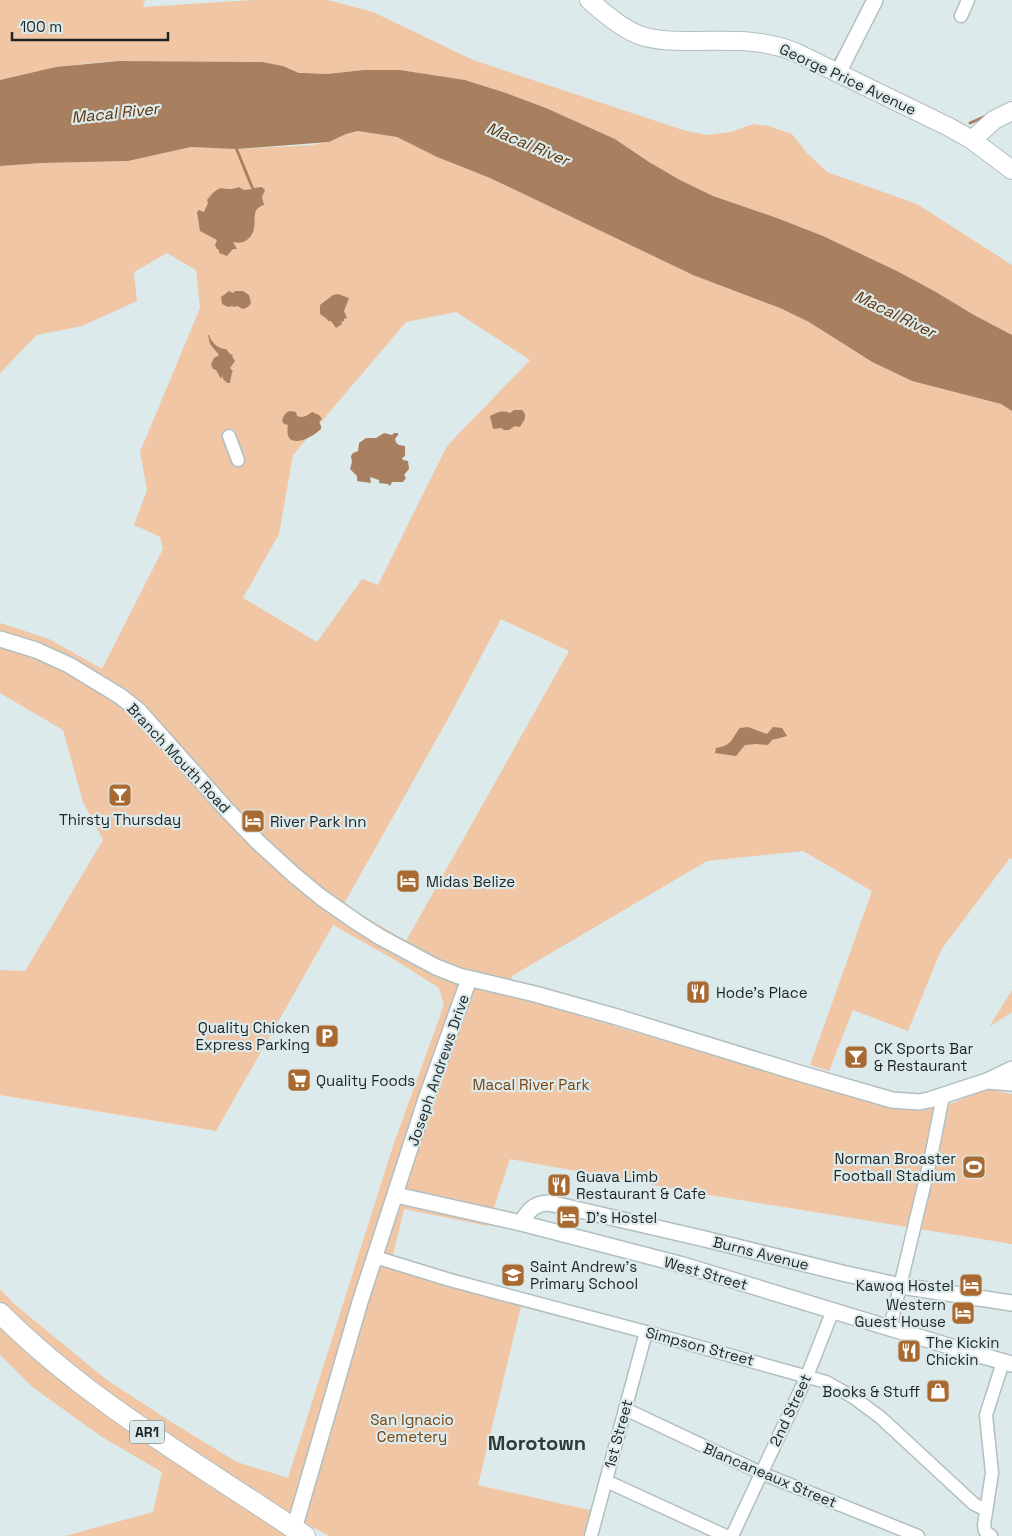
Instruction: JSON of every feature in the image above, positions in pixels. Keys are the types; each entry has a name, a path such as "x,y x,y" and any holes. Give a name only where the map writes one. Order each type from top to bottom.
{"highway":[{"name":"AR1","path":"0,1313 94,1395 152,1436 300,1532"}],"main road":[{"name":"George Price Avenue","path":"589,0 617,22 640,35 653,39 668,41 764,42 795,52 949,127 976,143 1012,170"},
{"path":"976,143 994,120 1012,111"},
{"path":"976,143 1012,121"}],"street":[{"path":"838,74 875,0"},
{"path":"961,16 968,0"},
{"path":"229,436 238,460"},
{"name":"Branch Mouth Road","path":"0,639 36,650 69,665 120,696 139,711 258,842 322,898 380,937 436,966 469,979"},
{"name":"Joseph Andrews Drive","path":"300,1532 360,1302 426,1099 469,979 535,994 892,1100 919,1102 987,1081 1012,1083"},
{"path":"987,1081 1012,1069"},
{"path":"890,1328 943,1096"},
{"name":"West Street","path":"396,1195 521,1223 682,1265 1007,1363"},
{"name":"Burns Avenue","path":"521,1223 533,1206 549,1203 901,1286 1012,1303"},
{"name":"Simpson Street","path":"375,1257 450,1280 826,1382 867,1407 893,1427 974,1504 986,1510"},
{"name":"2nd Street","path":"732,1536 807,1376 833,1310"},
{"name":"1st Street","path":"591,1536 646,1332"},
{"path":"988,1536 984,1525 992,1473 986,1415 1007,1363"},
{"name":"Blancaneaux Street","path":"625,1409 761,1473 918,1536"},
{"path":"606,1481 726,1536"}],"green space":[{"path":"0,0 145,0 143,7 253,0 328,0 373,12 473,60 683,130 707,135 731,132 753,124 769,126 792,134 807,153 827,172 917,204 1012,265 1012,335 897,271 823,236 713,196 680,180 615,139 546,108 465,80 400,70 364,70 327,74 299,73 283,66 262,62 119,61 81,64 0,80"},
{"path":"358,131 397,137 437,157 490,178 693,275 780,308 809,322 871,362 912,381 1001,404 1012,411 1012,859 1010,858 941,950 908,1031 853,1010 829,1071 810,1065 872,891 803,851 707,861 512,976 509,995 872,1102 920,1111 950,1104 987,1089 1012,1094 1012,1244 703,1194 510,1159 488,1226 404,1209 393,1255 524,1294 478,1485 594,1511 587,1536 329,1536 284,1512 271,1526 287,1536 65,1536 153,1512 162,1472 102,1437 31,1386 0,1355 0,1289 14,1304 107,1380 237,1462 288,1478 393,1146 444,1005 439,988 395,960 333,925 216,1131 0,1095 0,970 25,971 103,840 83,802 63,730 0,693 0,623 49,639 102,669 163,549 160,537 134,525 147,490 140,452 200,308 196,270 167,253 134,272 137,301 82,326 37,335 0,373 0,166 128,161 191,147 238,149 312,145 329,142","holes":["456,312 530,360 447,446 378,585 362,579 317,642 243,598 279,534 293,455 406,322","501,619 569,651 406,941 344,904 449,717"]},
{"path":"1012,990 1012,1012 989,1027"}],"water":[{"name":"Macal River","path":"119,61 262,62 283,66 299,73 327,74 364,70 400,70 465,80 546,108 615,139 649,162 713,196 823,236 897,271 1012,335 1012,411 1001,404 912,381 872,362 809,322 780,308 693,275 490,178 437,157 397,137 358,131 329,142 238,149 254,188 262,187 265,190 262,197 264,205 256,211 254,228 249,238 240,243 233,242 237,249 233,249 227,256 219,253 215,245 217,240 200,231 197,212 199,210 204,212 208,203 207,200 216,190 239,187 244,190 252,189 235,149 191,147 128,161 0,166 0,80 56,67"},
{"path":"229,291 233,293 235,291 243,291 249,295 251,303 243,309 237,306 228,307 222,304 221,297"},
{"path":"338,294 349,298 344,311 347,318 336,328 331,321 328,321 320,314 320,305 333,295"},
{"path":"208,335 216,345 226,349 233,355 235,361 230,368 233,371 230,383 223,379 222,375 221,379 216,370 213,369 211,364 214,358 219,355 210,344"},
{"path":"514,410 522,410 525,415 525,419 520,427 515,426 509,430 493,429 490,416 500,412 510,413"},
{"path":"290,411 296,412 299,417 312,412 319,415 322,419 319,422 321,429 305,439 294,441 288,433 288,425 282,421 284,416"},
{"path":"384,433 392,435 398,433 395,439 396,442 399,445 405,446 405,456 402,458 408,461 409,469 404,475 406,478 403,482 392,482 390,486 379,483 379,480 370,477 371,483 357,481 357,476 350,469 351,456 358,451 359,443 366,438 376,438"},
{"path":"748,727 767,734 773,727 782,728 787,736 772,740 768,745 745,745 736,756 715,753 716,748 722,747 731,741 740,728"}],"waterway":[{"path":"833,65 840,53"},
{"path":"970,123 986,116"}],"place":[{"name":"Thirsty Thursday","path":"120,795"},
{"name":"River Park Inn","path":"253,821"},
{"name":"Midas Belize","path":"408,881"},
{"name":"Hode's Place","path":"698,992"},
{"name":"Quality Chicken Express Parking","path":"327,1036"},
{"name":"CK Sports Bar & Restaurant","path":"856,1057"},
{"name":"Quality Foods","path":"299,1080"},
{"name":"Norman Broaster Football Stadium","path":"974,1167"},
{"name":"Guava Limb Restaurant & Cafe","path":"559,1185"},
{"name":"D's Hostel","path":"568,1217"},
{"name":"Saint Andrew's Primary School","path":"513,1275"},
{"name":"Kawoq Hostel","path":"971,1285"},
{"name":"Western Guest House","path":"963,1313"},
{"name":"The Kickin Chickin","path":"909,1351"},
{"name":"Books & Stuff","path":"938,1391"}],"district":[{"name":"Morotown","path":"537,1443"}],"park label":[{"name":"Macal River Park","path":"531,1084"},
{"name":"San Ignacio Cemetery","path":"412,1428"}]}
